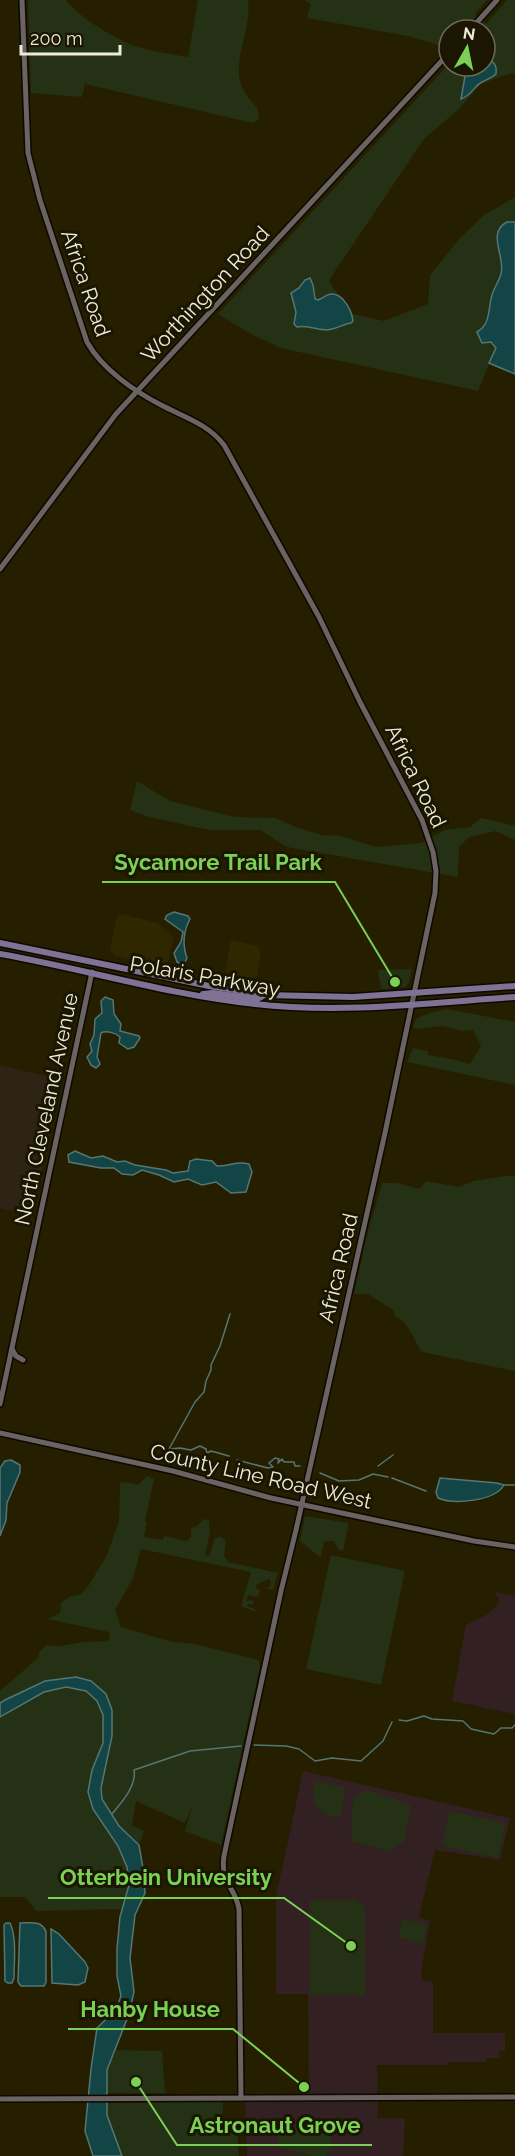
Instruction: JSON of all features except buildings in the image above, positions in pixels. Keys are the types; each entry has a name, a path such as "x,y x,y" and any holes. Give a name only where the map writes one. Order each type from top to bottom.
{"main road":[{"name":"Polaris Parkway","path":"0,943 209,986 265,995 315,998 515,987"},
{"name":"Polaris Parkway","path":"0,954 256,1005 338,1008 515,997"},
{"name":"North Cleveland Avenue","path":"93,972 95,962"},
{"path":"199,995 213,993 257,999 265,995"}],"street":[{"name":"Africa Road","path":"22,0 27,146 40,200 88,344 105,364 137,391 209,429 224,445 319,617 355,692 426,828 433,852 436,883 385,1133 223,1862 225,1879 236,1898 239,1909 241,2098"},
{"path":"481,18 497,0"},
{"name":"Worthington Road","path":"0,569 116,414 437,66"},
{"name":"North Cleveland Avenue","path":"0,1404 93,972"},
{"path":"8,1365 23,1360 16,1356 12,1349"},
{"name":"County Line Road West","path":"0,1433 173,1471 271,1498 474,1541 515,1547"},
{"path":"0,2099 515,2097"}],"shaded area":[{"path":"121,914 158,923 174,938 167,967 115,956 110,949 117,917"},
{"path":"231,940 258,946 261,954 257,976 249,983 229,980 225,974"},
{"path":"0,1065 62,1080 34,1206 26,1214 0,1208"},
{"path":"495,1592 515,1596 515,1714 452,1701 466,1625 488,1614 500,1602"},
{"path":"303,1771 510,1818 500,1860 435,1850 419,1917 430,1921 421,1971 422,1980 433,1982 433,2033 505,2033 505,2051 499,2051 499,2058 487,2058 486,2062 447,2062 447,2065 377,2065 378,2118 405,2119 403,2156 326,2156 332,2150 331,2128 278,2127 278,2147 311,2156 247,2156 245,2100 309,2099 308,1994 276,1994 276,1897"}],"green space":[{"path":"28,0 66,0 80,14 123,41 147,49 188,57 198,0 248,0 246,28 240,55 240,82 257,107 259,119 253,123 85,84 82,97 31,93"},
{"path":"304,0 487,0 475,14 479,18 437,18 437,45 408,36 307,18 311,4"},
{"path":"507,0 515,0 515,73 497,78 497,18 491,18"},
{"path":"437,77 497,78 481,84 459,109 424,139 329,280 353,314 384,321 428,304 430,275 459,239 484,215 515,197 515,222 507,222 497,239 501,274 492,294 490,312 481,330 482,342 494,343 496,348 478,391 281,348 251,334 218,314"},
{"path":"137,781 170,801 235,817 275,818 322,835 341,836 376,847 421,843 445,830 470,827 481,818 515,826 515,840 496,831 469,837 459,847 458,877 287,847 260,830 209,830 145,816 130,810"},
{"path":"412,969 406,987 381,989 378,970"},
{"path":"447,1009 515,1022 515,1085 407,1062 413,1048 428,1051 428,1055 470,1064 481,1046 473,1030 462,1031 443,1026 415,1029 413,1027 416,1019"},
{"path":"515,1176 515,1371 422,1352 407,1327 395,1316 393,1310 368,1294 354,1294 367,1235 382,1183 397,1183 420,1189 426,1181 459,1187 474,1181"},
{"path":"147,1476 154,1479 144,1537 163,1540 164,1536 186,1541 191,1537 191,1528 204,1519 209,1520 210,1532 205,1555 209,1556 215,1538 221,1537 226,1541 224,1556 228,1562 278,1573 273,1590 266,1588 270,1586 269,1579 257,1584 256,1588 260,1591 257,1597 250,1595 247,1597 247,1601 253,1600 253,1605 248,1604 247,1606 255,1609 256,1612 241,1606 251,1572 141,1549 133,1578 115,1610 121,1627 172,1642 190,1643 259,1660 260,1667 221,1845 185,1831 193,1804 185,1823 136,1801 132,1826 144,1831 139,1845 119,1826 102,1799 101,1788 105,1768 106,1694 45,1681 0,1703 0,1691 39,1657 39,1652 47,1645 63,1646 110,1640 109,1632 47,1619 60,1613 61,1603 69,1597 81,1594 107,1555 119,1521 120,1483 138,1485"},
{"path":"305,1516 349,1523 343,1551 339,1550 333,1541 324,1541 320,1557 300,1541"},
{"path":"331,1555 405,1571 381,1685 306,1669"},
{"path":"66,1687 86,1691 97,1701 103,1715 103,1743 92,1770 93,1809 118,1846 128,1867 129,1885 122,1909 37,1911 25,1897 0,1897 0,1717 44,1692"},
{"path":"315,1781 345,1789 341,1814 338,1817 324,1813 316,1806 313,1795"},
{"path":"367,1790 411,1805 404,1842 387,1851 351,1841 353,1798"},
{"path":"449,1811 505,1823 498,1858 442,1846"},
{"path":"310,1900 356,1900 365,1907 365,1995 310,1995"},
{"path":"403,1918 427,1925 423,1944 398,1937"},
{"path":"116,2050 162,2051 165,2093 106,2093 107,2069"},
{"path":"223,2101 222,2130 237,2130 239,2156 122,2156 107,2115 107,2103"},
{"path":"278,2127 331,2128 332,2151 326,2156 311,2156 278,2147"}],"water":[{"path":"465,78 489,78 479,84 461,99"},
{"path":"507,222 515,222 515,374 489,363 496,348 491,342 482,343 477,332 485,325 492,295 501,274 497,239 498,232"},
{"path":"310,278 315,299 318,300 332,294 340,297 347,304 351,313 353,321 351,323 327,330 297,327 294,324 296,312 291,293"},
{"path":"174,912 188,916 190,919 184,938 187,958 181,964 177,962 174,953 181,942 183,932 165,919 167,915"},
{"path":"105,997 113,1000 114,1014 121,1024 120,1031 140,1038 134,1047 128,1049 119,1043 120,1037 114,1033 101,1033 97,1057 100,1064 96,1068 91,1065 87,1057 92,1051 90,1044 94,1035 95,1019 102,1013 101,1001"},
{"path":"75,1151 91,1158 103,1156 117,1162 125,1161 173,1173 188,1171 190,1161 196,1159 212,1161 217,1166 249,1164 252,1172 246,1192 231,1193 216,1182 202,1185 188,1179 174,1182 142,1170 133,1175 122,1174 114,1168 69,1162 68,1155"},
{"path":"11,1460 20,1465 20,1472 7,1503 6,1520 0,1536 0,1468 5,1461"},
{"path":"440,1478 504,1485 492,1495 483,1498 454,1501 438,1498 436,1492"},
{"path":"76,1677 91,1681 106,1694 112,1710 112,1736 101,1788 102,1799 119,1826 139,1845 143,1868 145,1893 135,1915 130,1958 134,1992 129,2014 107,2070 107,2115 122,2156 93,2156 85,2131 97,2028 116,2009 121,1996 117,1976 117,1949 120,1917 129,1885 127,1867 118,1846 93,1809 88,1792 92,1770 103,1743 103,1715 97,1701 86,1691 66,1687 44,1692 0,1717 0,1703 5,1700 45,1681"},
{"path":"10,1923 14,1943 12,1983 5,1981 4,1925"},
{"path":"20,1923 39,1924 46,1932 46,1982 44,1986 21,1986 18,1982"},
{"path":"51,1929 59,1934 85,1962 88,1968 85,1982 78,1985 52,1983"}],"waterway":[{"path":"169,1449 195,1402 204,1392 211,1365 220,1346 230,1314"},
{"path":"160,1459 169,1449 191,1450 200,1446 206,1449 207,1453 211,1451 229,1456"},
{"path":"378,1466 393,1455"},
{"path":"237,1460 268,1468 273,1467 269,1463 275,1458 279,1459 278,1463 282,1459 284,1462 294,1462 295,1466 300,1466"},
{"path":"320,1473 339,1481 359,1480 373,1474 388,1477"},
{"path":"392,1478 426,1491"},
{"path":"504,1485 515,1485"},
{"path":"399,1720 407,1721 424,1716 432,1719 463,1721 471,1729 494,1734 501,1728 512,1728 515,1725"},
{"path":"254,1745 286,1746 299,1749 315,1761 332,1758 361,1761 383,1741 392,1722"},
{"path":"112,1814 131,1788 134,1770 190,1751 241,1746"}],"place":[{"name":"Sycamore Trail Park","path":"395,982"},
{"name":"Otterbein University","path":"351,1946"},
{"name":"Astronaut Grove","path":"136,2082"},
{"name":"Hanby House","path":"304,2087"}]}
